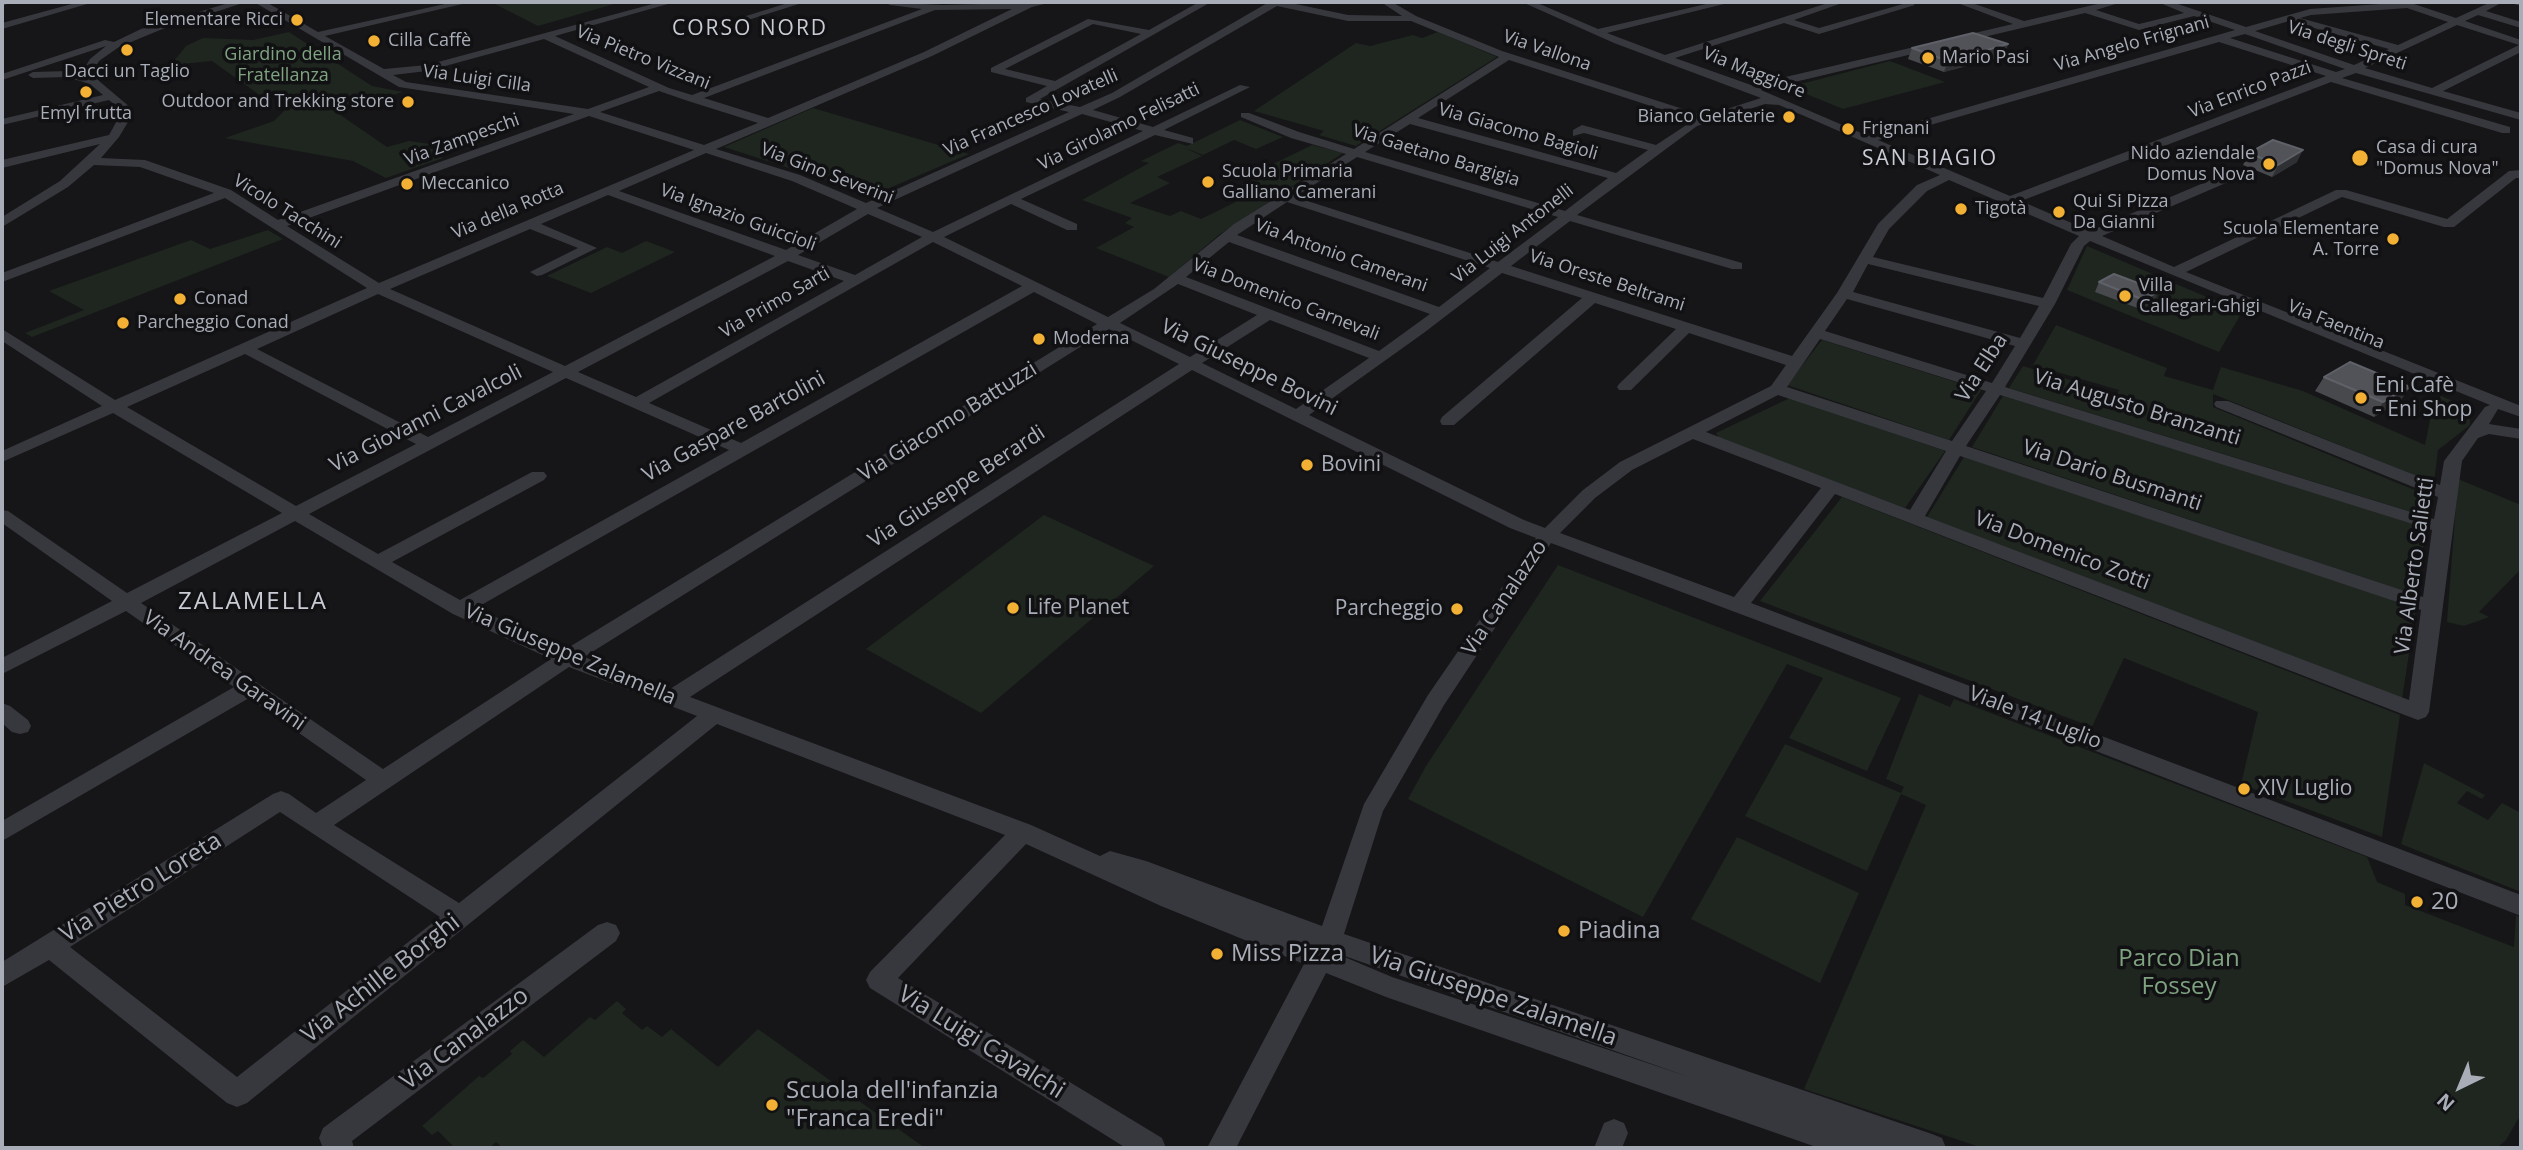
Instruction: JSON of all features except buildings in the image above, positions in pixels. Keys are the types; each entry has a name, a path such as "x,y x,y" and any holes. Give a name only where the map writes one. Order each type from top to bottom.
{"street":[{"path":"2,3 7,2"},
{"path":"2,26 89,2"},
{"path":"2,78 241,2"},
{"name":"Via Luigi Cilla","path":"259,2 402,85 590,113 706,149"},
{"path":"316,35 466,2"},
{"path":"379,73 428,68 670,2"},
{"path":"712,35 703,31 800,2"},
{"path":"890,2 932,8 1047,2"},
{"path":"1189,141 1085,111 1030,100 1206,2"},
{"path":"1275,2 1348,18 1412,18"},
{"name":"Via Francesco Lovatelli","path":"868,207 1085,111 1275,2"},
{"name":"Via Vallona","path":"1386,2 1412,18 1508,57 1703,119"},
{"name":"Via Maggiore","path":"1527,2 1597,32 1813,115 1948,177"},
{"path":"1597,32 1727,2"},
{"path":"1808,2 1825,7"},
{"path":"1662,57 1840,2"},
{"path":"1960,2 2024,24"},
{"path":"2063,2 2139,27 2195,13"},
{"path":"1749,92 2117,2"},
{"path":"2398,2 2521,43"},
{"name":"Via Enrico Pazzi","path":"2010,201 2355,69 2498,2"},
{"name":"Via degli Spreti","path":"2171,3 2355,69 2520,116"},
{"name":"Via della Rotta","path":"2,457 379,289 928,54 1030,4"},
{"path":"1784,20 1819,31 1910,5"},
{"path":"2292,5 2310,12"},
{"name":"Via Angelo Frignani","path":"1867,141 2310,12 2409,5"},
{"path":"692,99 932,8"},
{"path":"2476,11 2521,25"},
{"path":"2287,18 2400,49"},
{"path":"1056,85 995,70 1092,21 1150,33"},
{"path":"93,82 89,69 104,51 156,28"},
{"name":"Via Pietro Vizzani","path":"545,36 660,87 768,122"},
{"path":"2218,38 2333,77 2506,130"},
{"path":"2434,91 2521,48"},
{"name":"Via Giacomo Battuzzi","path":"383,781 567,658 1178,279 1227,236 1508,57"},
{"path":"11,62 35,66"},
{"path":"2,78 38,74 78,76 93,82 125,108 125,117 113,137 91,161 64,184 2,223"},
{"path":"24,81 78,76"},
{"name":"Via Zampeschi","path":"277,225 660,87"},
{"name":"Via Girolamo Felisatti","path":"933,237 1244,87"},
{"name":"Via Maggiore","path":"1749,92 1763,100 1901,153 1907,159 1948,177"},
{"path":"2,122 112,96"},
{"path":"1763,100 1813,115"},
{"name":"Via Luigi Antonelli","path":"1296,417 1441,313 1657,149 1703,119 1763,100"},
{"name":"Via Gaetano Bargigia","path":"1245,115 1296,135 1737,266"},
{"name":"Via Giacomo Bagioli","path":"1410,120 1618,177"},
{"path":"1577,133 1582,130 1657,149"},
{"path":"2,164 113,137"},
{"name":"Via Gino Severini","path":"706,149 796,178 933,237"},
{"name":"Vicolo Tacchini","path":"91,161 141,163 226,193 379,289 740,449"},
{"path":"2087,237 2242,171"},
{"path":"2174,271 2342,193 2449,225 2513,174 2521,174"},
{"path":"1948,177 2521,417"},
{"name":"Via Faentina","path":"1948,177 2491,410 2521,417"},
{"name":"Via Canalazzo","path":"1221,1148 1324,960 1372,810 1436,700 1546,536 1589,494 1626,466 1777,390 1818,334 1883,227 1922,188 1948,177"},
{"name":"Via Ignazio Guiccioli","path":"608,191 855,280"},
{"path":"2,278 226,193"},
{"name":"Via Oreste Beltrami","path":"1286,198 1797,363"},
{"path":"1010,199 1072,228"},
{"name":"Via Giovanni Cavalcoli","path":"2,667 786,256 868,207"},
{"path":"531,225 590,248 537,272"},
{"name":"Via Antonio Camerani","path":"1227,236 1441,313"},
{"name":"Via Primo Sarti","path":"637,403 933,237"},
{"name":"Via Giuseppe Bovini","path":"933,237 1492,513 1546,536"},
{"name":"Via Elba","path":"1914,519 2048,304 2078,244 2087,237"},
{"path":"1864,259 2048,304"},
{"name":"Via Domenico Carnevali","path":"1178,279 1380,357"},
{"name":"Via Gaspare Bartolini","path":"460,609 1032,286"},
{"path":"1844,294 2024,344"},
{"path":"1448,421 1594,296"},
{"name":"Via Giuseppe Berardi","path":"671,699 1268,314"},
{"path":"1625,387 1687,326"},
{"name":"Via Giuseppe Zalamella","path":"2,334 114,407 378,562 460,609 567,658 1055,845 1170,899 1219,926 1295,957 1310,966 1324,960 1538,1013 1932,1148"},
{"name":"Via Augusto Branzanti","path":"1818,334 2442,527"},
{"path":"246,349 429,444"},
{"name":"Via Dario Busmanti","path":"1777,390 2432,607"},
{"path":"2222,404 2446,494"},
{"name":"Via Alberto Salietti","path":"2418,712 2446,494 2453,461 2476,434 2491,410"},
{"path":"2476,434 2487,429 2521,434"},
{"name":"Via Domenico Zotti","path":"1691,432 2418,712"},
{"path":"378,562 538,476"},
{"path":"1738,606 1831,487"},
{"name":"Via Andrea Garavini","path":"2,514 125,603 383,781"},
{"name":"Viale 14 Luglio","path":"1546,536 1738,606 2521,906"},
{"path":"2,832 249,688"},
{"path":"2,711 20,726"},
{"name":"Via Achille Borghi","path":"50,946 237,1094 713,715"},
{"path":"383,781 316,825 460,917"},
{"name":"Via Pietro Loreta","path":"2,976 281,800 316,825"},
{"name":"Via Luigi Cavalchi","path":"1023,832 878,980 1152,1148"},
{"name":"Via Giuseppe Zalamella","path":"1055,845 1146,871 1324,960 1386,986 1850,1145 1882,1148"},
{"name":"Via Canalazzo","path":"340,1148 332,1138 607,933"}],"green space":[{"path":"491,2 621,2 538,26"},
{"name":"Giardino della Fratellanza","path":"289,32 372,86 403,92 336,112 387,147 409,141 430,144 424,147 442,152 435,155 443,158 386,178 353,161 225,138 274,121 295,100 261,96 212,61 171,65 186,46 203,38 253,40"},
{"path":"1438,32 1497,57 1356,146 1319,135 1324,131 1254,111 1356,43 1370,46 1413,35 1422,38"},
{"path":"1890,61 1945,82 1843,109 1789,87"},
{"path":"813,108 969,154 873,195 724,147"},
{"name":"Scuola Primaria Galliano Camerani","path":"1240,120 1283,137 1256,149 1234,140 1203,155 1183,147 1202,156 1157,177 1170,183 1130,203 1170,216 1181,211 1201,219 1250,195 1234,188 1268,172 1263,169 1312,145 1343,153 1220,234 1169,277 1096,248 1134,227 1125,223 1132,218 1082,200 1149,163 1141,161 1178,143 1187,146"},
{"path":"268,230 283,239 32,337 25,333 84,310 49,291 191,240 210,249"},
{"path":"646,241 675,252 591,293 547,276 607,247 622,253"},
{"path":"2087,246 2242,312 2219,352 2067,290"},
{"path":"2056,325 2167,368 2164,376 2213,390 2221,367 2303,391 2425,445 2431,415 2441,417 2443,404 2435,402 2441,396 2469,408 2470,425 2438,450 2434,483 2213,394 2213,407 2429,496 2425,516 2009,388 2023,366 2117,394 2119,390 2033,365"},
{"path":"1822,340 1981,390 1949,440 1787,385"},
{"path":"2003,396 2426,527 2416,595 1972,447"},
{"path":"1790,398 1945,451 1905,508 1719,438 1716,433"},
{"path":"1964,457 2416,608 2402,699 1927,517"},
{"path":"2458,479 2521,505 2521,569 2479,612 2489,617 2464,626 2447,622"},
{"path":"1842,497 2400,715 2382,837 2241,784 2258,712 2124,658 2092,727 1760,601"},
{"name":"Life Planet","path":"1044,515 1154,566 981,713 866,649"},
{"path":"1558,565 1901,698 1867,771 1789,738 1823,678 1787,664 1643,917 1408,799 1426,766"},
{"name":"Parco Dian Fossey","path":"1919,694 1950,707 1954,699 2367,857 2377,882 2405,894 2405,905 2514,947 2516,915 2521,918 2521,1114 2506,1140 2497,1148 1983,1148 1804,1089 1926,805 1901,794 1867,871 1745,816 1785,744 1901,793 1904,787 1886,779"},
{"path":"2424,763 2485,795 2482,799 2467,791 2457,803 2488,820 2502,803 2521,813 2521,892 2401,844"},
{"path":"1737,837 1859,893 1820,983 1691,919"},
{"path":"617,1001 626,1009 622,1013 642,1030 647,1026 662,1037 671,1029 718,1067 758,1029 925,1148 503,1148 496,1142 489,1148 455,1148 438,1131 432,1135 422,1126 479,1076 483,1078 512,1054 510,1051 523,1040 544,1057 590,1017 595,1020"}],"place":[{"name":"Elementare Ricci","path":"297,20"},
{"name":"Cilla Caffè","path":"374,41"},
{"name":"Dacci un Taglio","path":"127,50"},
{"name":"Mario Pasi","path":"1928,58"},
{"name":"Emyl frutta","path":"86,92"},
{"name":"Outdoor and Trekking store","path":"408,102"},
{"name":"Bianco Gelaterie","path":"1789,117"},
{"name":"Frignani","path":"1848,129"},
{"name":"Casa di cura \"Domus Nova\"","path":"2360,158"},
{"name":"Nido aziendale Domus Nova","path":"2269,164"},
{"name":"Scuola Primaria Galliano Camerani","path":"1208,182"},
{"name":"Meccanico","path":"407,184"},
{"name":"Tigotà","path":"1961,209"},
{"name":"Qui Si Pizza Da Gianni","path":"2059,212"},
{"name":"Scuola Elementare A. Torre","path":"2393,239"},
{"name":"Villa Callegari-Ghigi","path":"2125,296"},
{"name":"Conad","path":"180,299"},
{"name":"Parcheggio Conad","path":"123,323"},
{"name":"Moderna","path":"1039,339"},
{"name":"Eni Cafè - Eni Shop","path":"2361,398"},
{"name":"Bovini","path":"1307,465"},
{"name":"Life Planet","path":"1013,608"},
{"name":"Parcheggio","path":"1457,609"},
{"name":"XIV Luglio","path":"2244,789"},
{"name":"20","path":"2417,902"},
{"name":"Piadina","path":"1564,931"},
{"name":"Miss Pizza","path":"1217,954"},
{"name":"Scuola dell'infanzia \"Franca Eredi\"","path":"772,1105"}],"district":[{"name":"CORSO NORD","path":"750,29"},
{"name":"SAN BIAGIO","path":"1930,159"},
{"name":"ZALAMELLA","path":"253,602"}]}
